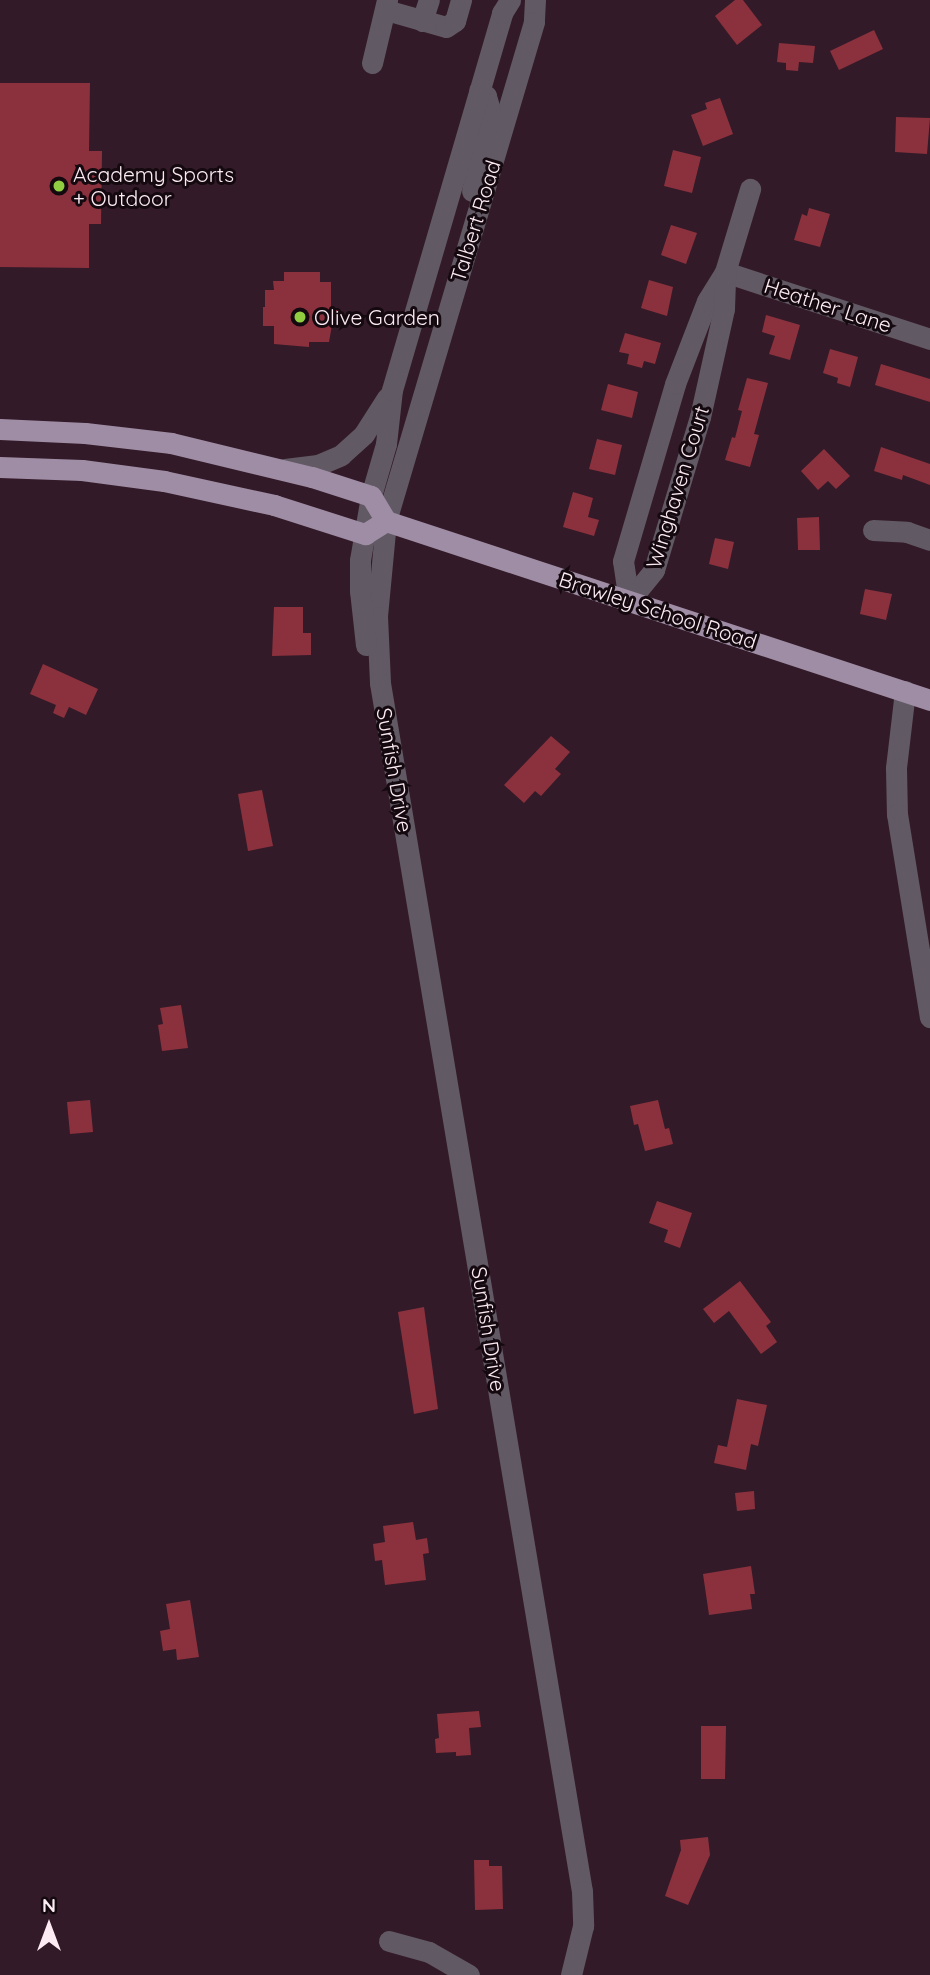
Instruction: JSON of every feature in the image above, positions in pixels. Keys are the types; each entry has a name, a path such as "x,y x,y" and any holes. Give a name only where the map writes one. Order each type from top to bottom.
{"main road":[{"path":"0,429 142,439 285,469 371,496 386,521 365,534 265,503 164,481 82,471 0,467"},
{"name":"Brawley School Road","path":"386,521 930,700"}],"street":[{"path":"422,21 429,0"},
{"path":"372,63 386,5 422,21 450,26 455,21 461,0"},
{"name":"Talbert Road","path":"371,496 386,444 392,390 502,13 510,0"},
{"name":"Talbert Road","path":"386,521 534,22 535,0"},
{"path":"459,273 478,152 490,110 486,96 479,90"},
{"name":"Winghaven Court","path":"629,601 623,561 675,384 707,301 725,272 750,189"},
{"name":"Winghaven Court","path":"629,601 654,570 700,417 724,309 725,272"},
{"name":"Heather Lane","path":"725,272 930,339"},
{"path":"285,469 318,465 341,455 372,423 392,390"},
{"name":"Sunfish Drive","path":"371,496 359,574 367,654 380,683"},
{"name":"Sunfish Drive","path":"386,521 376,602 380,683 581,1882 583,1926 571,1975"},
{"path":"873,530 907,532 930,540"},
{"path":"905,691 896,768 897,814 930,1017"},
{"path":"388,1941 429,1952 469,1975"}],"building":[{"path":"735,0 743,0 762,25 737,45 715,16"},
{"path":"874,30 883,49 839,70 830,51"},
{"path":"779,43 815,46 813,63 799,62 798,71 786,70 786,63 777,62"},
{"path":"0,83 90,83 89,151 102,151 101,224 89,224 89,268 0,267"},
{"path":"720,98 733,134 703,146 691,115 707,109 705,103"},
{"path":"896,117 930,118 927,154 895,152"},
{"path":"673,150 701,157 692,193 664,186"},
{"path":"809,208 830,214 820,247 794,240 802,214 807,216"},
{"path":"671,225 697,233 686,264 661,255"},
{"name":"Olive Garden","path":"284,272 320,272 320,282 331,282 331,309 337,309 337,325 332,325 329,342 309,342 309,347 274,344 274,326 263,326 265,290 274,290 273,281 284,281"},
{"path":"649,280 673,287 667,316 641,308"},
{"path":"766,315 800,325 790,360 769,354 775,336 762,332"},
{"path":"625,333 661,343 655,364 644,361 642,368 627,364 629,354 619,352"},
{"path":"830,349 858,357 850,387 837,383 838,378 823,373"},
{"path":"881,364 930,379 930,402 875,385"},
{"path":"747,378 768,383 754,434 759,435 750,467 725,460 732,437 735,438 742,411 738,410"},
{"path":"608,384 638,392 632,418 601,410"},
{"path":"597,439 622,445 615,475 589,469"},
{"path":"881,447 930,464 930,485 903,475 902,480 874,471"},
{"path":"824,449 850,476 836,489 828,481 818,490 801,471"},
{"path":"573,492 593,498 588,517 599,520 594,536 563,527"},
{"path":"819,517 820,550 798,550 797,518"},
{"path":"715,538 734,542 728,569 709,564"},
{"path":"865,589 892,594 886,620 860,614"},
{"path":"274,607 303,607 303,633 311,633 311,655 272,656"},
{"path":"43,664 98,689 86,715 69,707 64,718 53,713 56,705 30,694"},
{"path":"551,736 570,752 555,769 561,774 541,796 535,791 524,803 504,785"},
{"path":"262,790 273,846 248,851 238,794"},
{"path":"181,1005 188,1048 162,1051 158,1025 163,1024 160,1008"},
{"path":"90,1100 93,1132 70,1134 67,1102"},
{"path":"658,1100 665,1129 669,1128 673,1144 645,1151 638,1124 634,1125 630,1106"},
{"path":"657,1201 692,1213 680,1248 664,1242 668,1230 649,1223"},
{"path":"740,1281 771,1322 766,1326 777,1342 761,1354 729,1311 714,1323 703,1309"},
{"path":"424,1307 438,1409 414,1414 398,1312"},
{"path":"737,1399 767,1405 758,1446 751,1444 746,1470 714,1463 718,1445 727,1447"},
{"path":"754,1491 755,1509 737,1511 735,1493"},
{"path":"413,1522 416,1540 427,1538 429,1553 423,1554 426,1580 385,1585 382,1560 375,1561 373,1544 385,1542 383,1526"},
{"path":"751,1566 755,1594 750,1594 752,1609 709,1615 703,1574"},
{"path":"190,1600 199,1657 177,1660 176,1649 163,1651 160,1631 170,1629 166,1604"},
{"path":"479,1711 481,1727 469,1728 471,1755 456,1756 456,1752 436,1753 435,1739 439,1738 437,1714"},
{"path":"701,1726 726,1726 725,1779 701,1779"},
{"path":"708,1837 710,1855 688,1905 665,1896 681,1850 680,1840"},
{"path":"474,1860 489,1860 489,1866 502,1866 503,1909 475,1910"}],"place":[{"name":"Academy Sports + Outdoor","path":"59,186"},
{"name":"Olive Garden","path":"300,317"}]}
